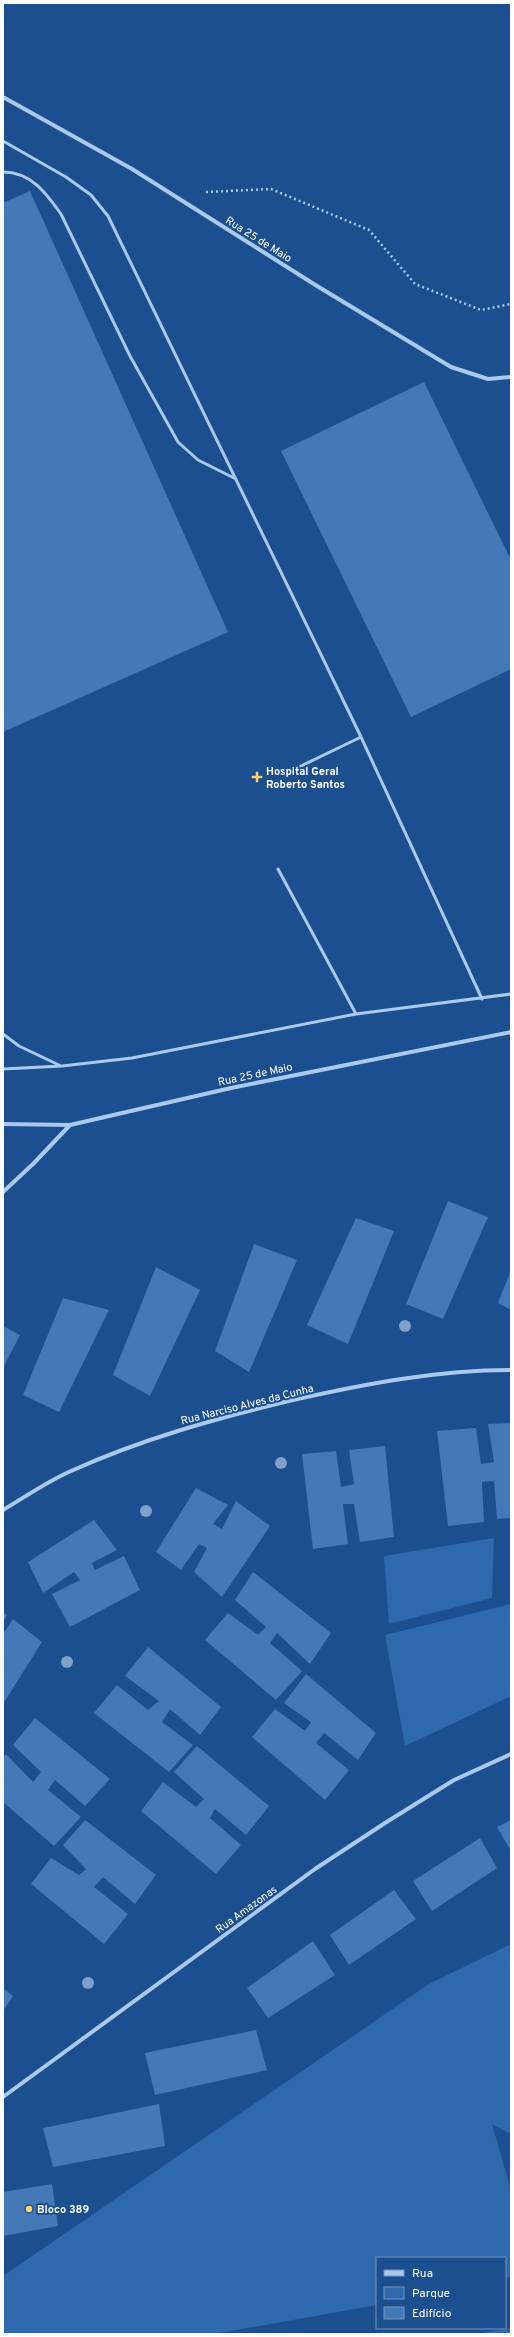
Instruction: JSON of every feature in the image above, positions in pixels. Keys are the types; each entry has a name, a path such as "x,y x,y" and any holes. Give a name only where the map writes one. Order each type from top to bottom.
{"street":[{"name":"Rua 25 de Maio","path":"3,97 68,132 172,194 317,286 451,367 488,379 511,377"},
{"name":"Rua 25 de Maio","path":"3,1124 70,1125 231,1088 511,1032"},
{"path":"3,1192 33,1164 70,1125"},
{"name":"Rua Narciso Alves da Cunha","path":"3,1510 70,1471 154,1438 244,1411 351,1387 465,1370 511,1370"},
{"name":"Rua Amazonas","path":"3,2097 315,1869 385,1822 454,1780 511,1754"}],"lane":[{"path":"3,141 66,177 91,195 108,216 361,738 482,999"},
{"path":"3,172 19,174 32,180 46,192 61,214 130,356 178,442 198,460 236,478"},
{"path":"299,767 361,738"},
{"path":"278,869 356,1014"},
{"path":"3,1069 62,1066 132,1058 356,1014 482,999 511,994"},
{"path":"3,1034 19,1046 62,1066"}],"path":[{"path":"172,194 271,189 369,230 415,284 481,310 511,304"}],"green space":[{"path":"494,1538 492,1598 389,1624 384,1556"},
{"path":"511,1604 511,1696 405,1746 385,1635"},
{"path":"511,1944 511,2134 492,2124 511,2190 511,2277 506,2278 506,2257 376,2257 376,2305 214,2334 3,2334 3,2276 429,1984"},
{"path":"511,2328 511,2334 476,2334 506,2329"}],"building":[{"path":"30,191 228,632 3,732 3,203"},
{"path":"424,382 511,560 511,669 411,717 281,451"},
{"path":"448,1201 488,1217 443,1319 406,1304"},
{"path":"356,1218 394,1231 348,1344 307,1325"},
{"path":"254,1244 297,1260 249,1372 215,1351"},
{"path":"156,1267 200,1290 150,1396 113,1375"},
{"path":"511,1270 511,1310 498,1303"},
{"path":"63,1298 109,1310 59,1412 23,1395"},
{"path":"3,1326 20,1335 3,1368"},
{"path":"511,1423 511,1518 497,1519 494,1481 482,1482 484,1522 448,1526 437,1431 476,1428 481,1464 494,1462 488,1424"},
{"path":"385,1446 394,1537 360,1542 354,1504 343,1504 348,1544 313,1549 302,1454 336,1451 341,1487 354,1484 349,1450"},
{"path":"196,1488 228,1505 213,1524 222,1529 236,1501 270,1526 222,1597 194,1572 207,1548 199,1544 181,1570 156,1552"},
{"path":"94,1520 117,1550 92,1563 95,1570 124,1556 140,1590 70,1627 52,1594 80,1580 74,1572 43,1593 28,1562"},
{"path":"253,1572 331,1633 310,1664 277,1633 270,1643 302,1671 276,1700 205,1640 228,1613 258,1635 266,1627 235,1600"},
{"path":"3,1612 7,1615 3,1621"},
{"path":"13,1619 42,1642 3,1704 3,1634"},
{"path":"148,1647 221,1707 200,1735 170,1709 162,1722 193,1745 169,1772 94,1713 117,1685 148,1710 159,1701 125,1676"},
{"path":"306,1674 376,1733 358,1760 324,1733 316,1743 349,1770 325,1800 252,1737 275,1709 305,1731 311,1722 284,1703"},
{"path":"35,1718 110,1779 85,1806 55,1780 48,1790 81,1817 54,1846 3,1802 3,1758 6,1754 33,1782 41,1772 13,1745"},
{"path":"197,1746 269,1806 246,1835 215,1809 210,1818 241,1845 216,1874 141,1811 163,1782 196,1807 204,1799 174,1772"},
{"path":"85,1820 156,1875 135,1904 103,1877 94,1887 128,1914 104,1944 31,1884 51,1858 79,1875 86,1869 63,1845"},
{"path":"511,1820 511,1851 497,1827"},
{"path":"480,1838 497,1868 432,1911 413,1881"},
{"path":"394,1890 416,1919 349,1965 330,1935"},
{"path":"313,1941 335,1975 268,2018 247,1988"},
{"path":"3,1988 13,1996 3,2011"},
{"path":"256,2030 267,2070 155,2095 145,2053"},
{"path":"159,2104 165,2146 53,2167 43,2128"},
{"name":"Bloco 389","path":"52,2184 58,2226 3,2236 3,2192"}],"place":[{"name":"Hospital Geral Roberto Santos","path":"257,777"},
{"name":"Bloco 389","path":"29,2209"}]}
